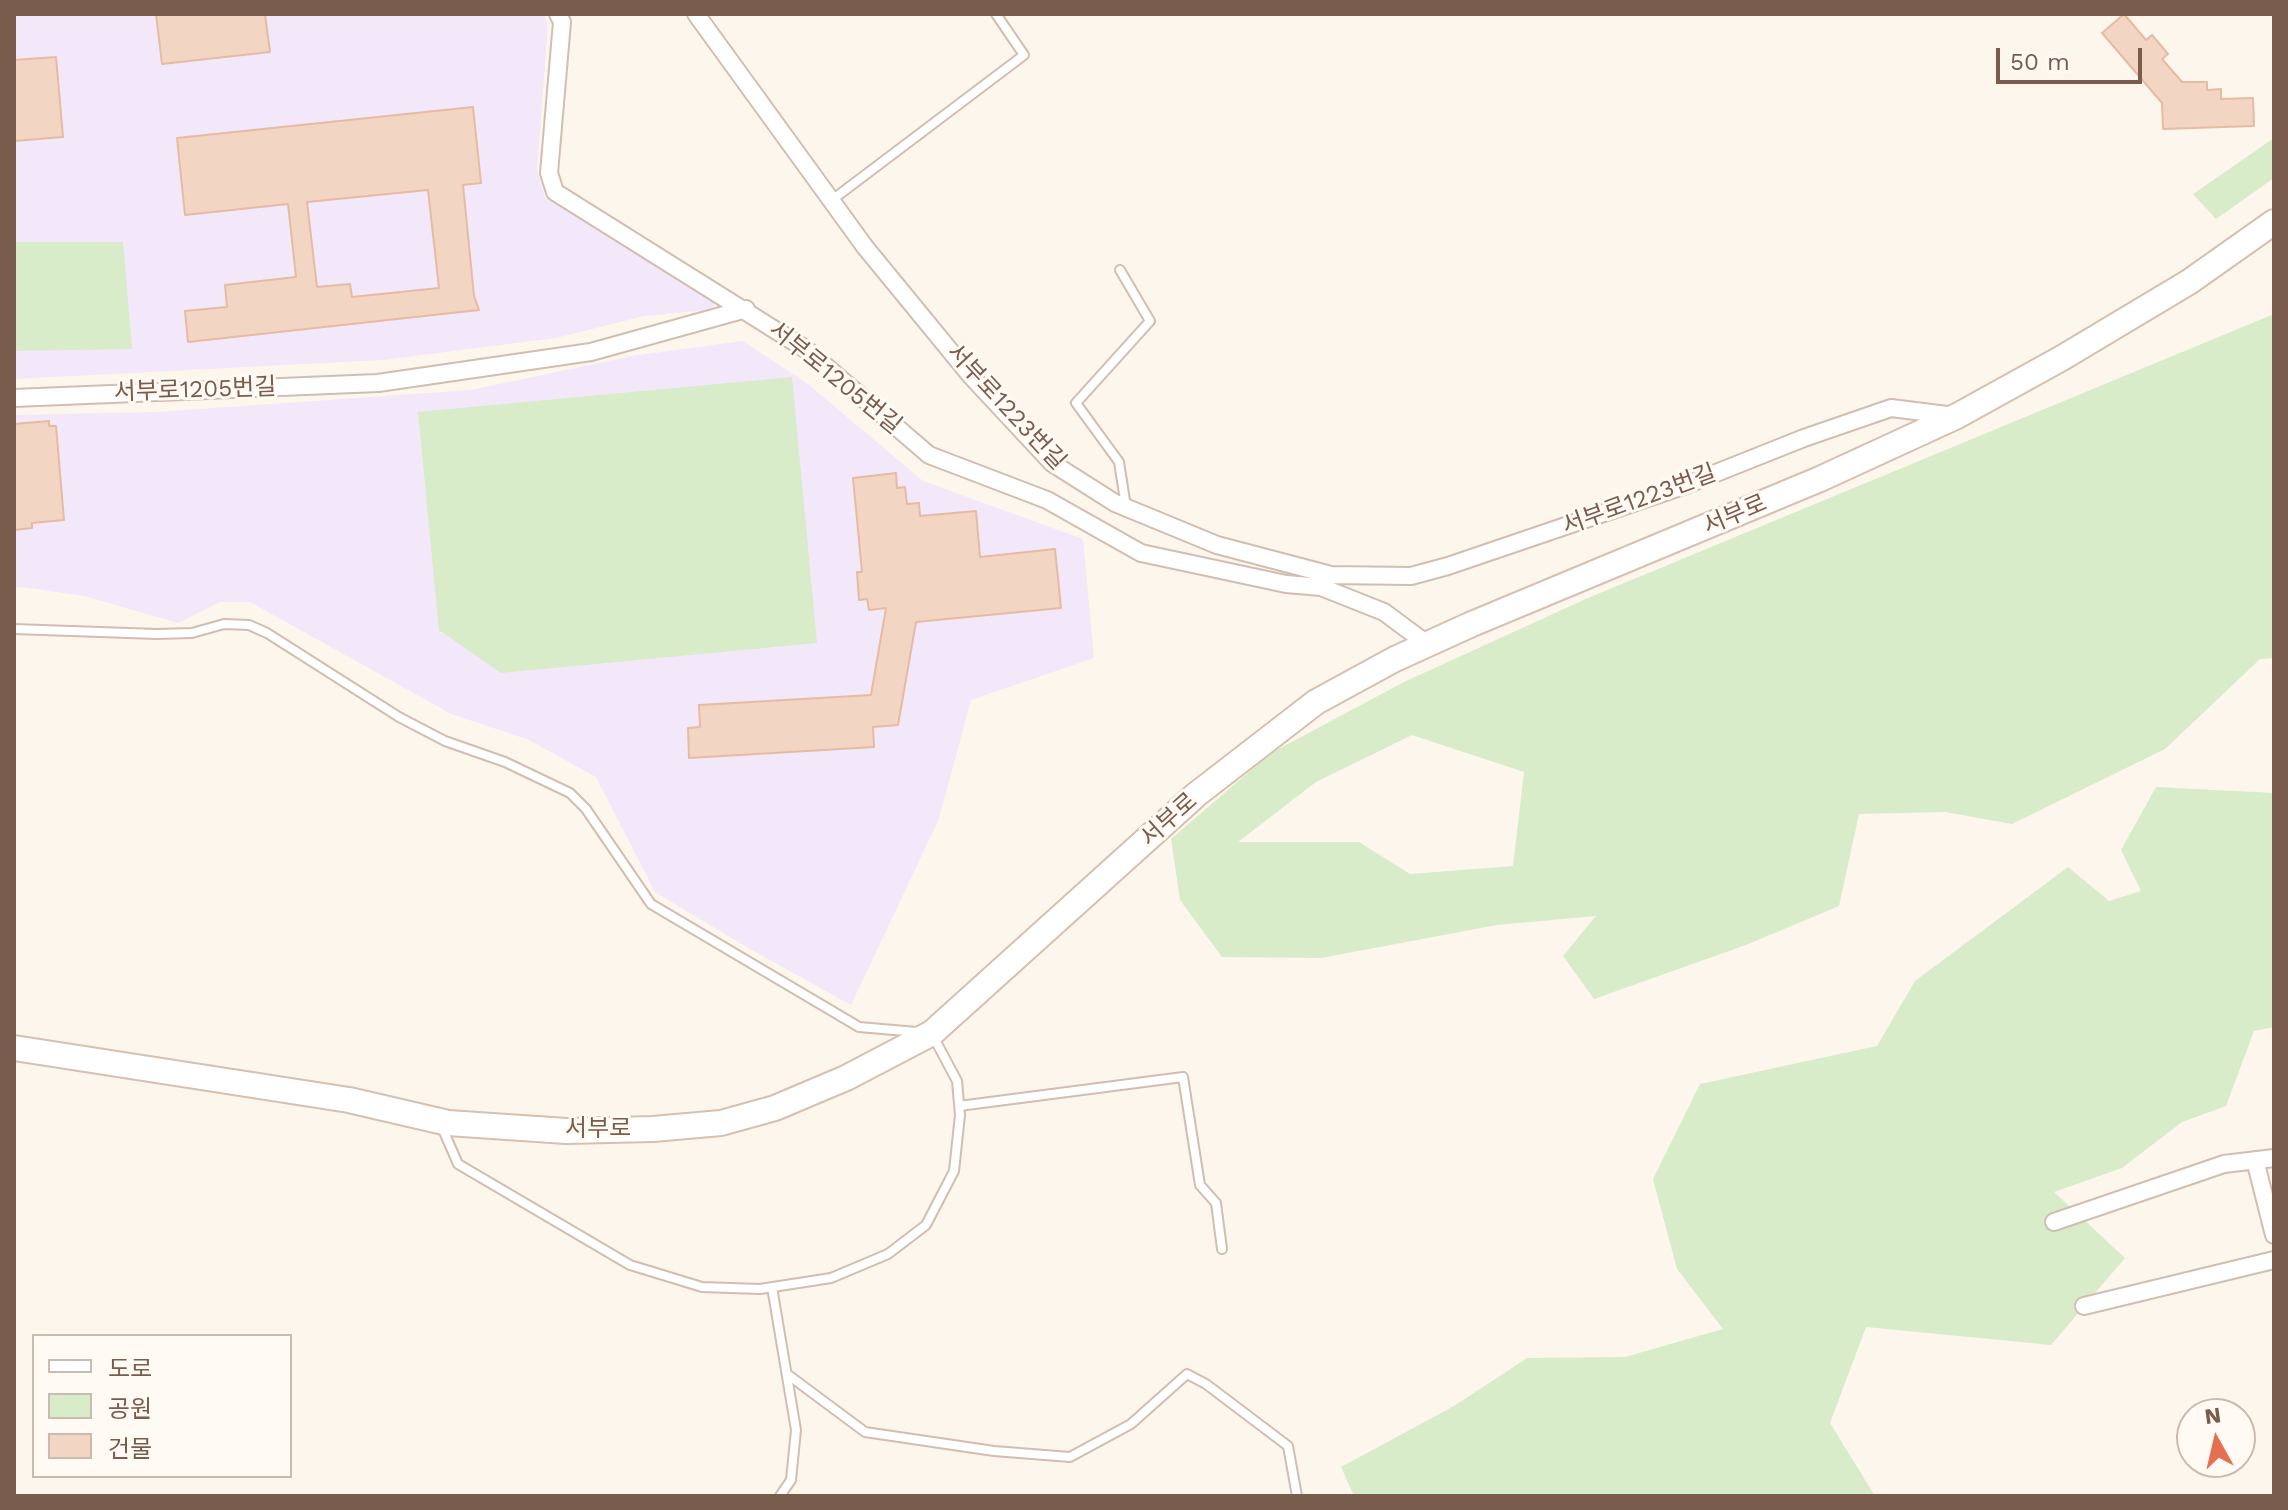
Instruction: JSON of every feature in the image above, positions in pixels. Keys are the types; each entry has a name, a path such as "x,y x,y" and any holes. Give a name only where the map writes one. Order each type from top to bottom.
{"main road":[{"name":"서부로","path":"14,1048 349,1100 439,1121 566,1131 653,1129 721,1123 775,1108 832,1084 932,1033 1197,794 1316,702 1427,644 1820,479 1957,416 2189,282 2274,222"}],"street":[{"path":"558,14 562,22 549,173 555,192 746,309"},
{"name":"서부로1223번길","path":"696,14 865,247 970,375 1052,463 1127,508 1222,547 1331,575 1411,576 1672,490 1804,438 1891,408 1957,416"},
{"name":"서부로1205번길","path":"14,398 378,383 591,352 746,309 807,350 929,455 1047,500 1141,553 1286,584 1321,587 1384,612 1427,644"},
{"path":"1214,569 1222,547"},
{"path":"2054,1222 2224,1164 2274,1158"},
{"path":"2255,1160 2274,1235"},
{"path":"2084,1306 2274,1260"}],"lane":[{"path":"832,200 1024,55 996,14"},
{"path":"1120,270 1150,321 1076,403 1119,462 1127,508"},
{"path":"14,629 157,634 192,633 224,624 249,625 267,633 399,717 445,741 505,762 570,793 586,809 651,904 859,1027 932,1033 957,1081 960,1115 954,1171 926,1225 888,1254 831,1278 772,1287 702,1287 630,1265 458,1164 439,1121"},
{"path":"959,1106 1183,1077 1200,1185 1216,1203 1222,1249"},
{"path":"772,1287 796,1430 791,1480 780,1496"},
{"path":"787,1374 865,1432 994,1451 1070,1457 1131,1424 1187,1374 1206,1384 1288,1446 1297,1496"}],"shaded area":[{"path":"14,14 544,14 548,25 537,170 545,197 717,303 708,310 644,316 556,338 383,360 14,379"},
{"path":"743,341 808,384 923,481 1083,539 1094,658 971,700 939,819 851,1005 655,892 596,777 529,740 451,714 250,602 220,602 178,623 84,596 14,588 14,415 157,412 471,390 632,356"}],"green space":[{"path":"2274,138 2274,178 2216,219 2193,194"},
{"path":"14,242 123,242 132,349 14,351"},
{"path":"2274,314 2274,658 2260,659 2165,749 2012,824 1945,812 1859,814 1839,906 1746,945 1594,999 1563,956 1596,916 1497,925 1321,958 1222,957 1180,900 1171,839 1271,753 1404,682 1588,598","holes":["1412,735 1524,772 1513,866 1410,874 1359,842 1238,842 1316,782"]},
{"path":"792,377 817,643 501,673 439,630 418,412"},
{"path":"2156,787 2274,793 2274,1027 2254,1031 2226,1106 2182,1122 2122,1168 2054,1192 2125,1258 2051,1345 1866,1327 1830,1423 1875,1496 1354,1496 1341,1467 1454,1406 1527,1358 1625,1357 1723,1329 1677,1269 1653,1179 1700,1084 1877,1046 1915,981 2068,867 2109,901 2141,891 2121,850"}],"building":[{"path":"156,14 265,14 270,52 162,64"},
{"path":"2124,14 2146,40 2152,35 2168,54 2162,59 2182,82 2207,82 2207,90 2221,89 2221,99 2253,98 2254,126 2163,129 2162,103 2102,33"},
{"path":"56,57 63,137 14,141 14,60"},
{"path":"473,107 481,183 463,185 474,296 479,310 188,342 185,311 227,307 225,285 296,277 288,204 185,215 177,138","holes":["428,190 439,288 352,297 350,284 317,287 307,202"]},
{"path":"49,421 49,426 56,426 64,520 32,523 32,528 14,530 14,424"},
{"path":"896,473 897,488 905,487 907,504 919,503 920,516 976,511 980,557 1055,549 1061,608 916,622 898,725 873,727 874,747 689,758 688,728 700,727 699,705 871,695 886,608 869,610 867,599 859,600 857,572 862,572 853,478"}]}
